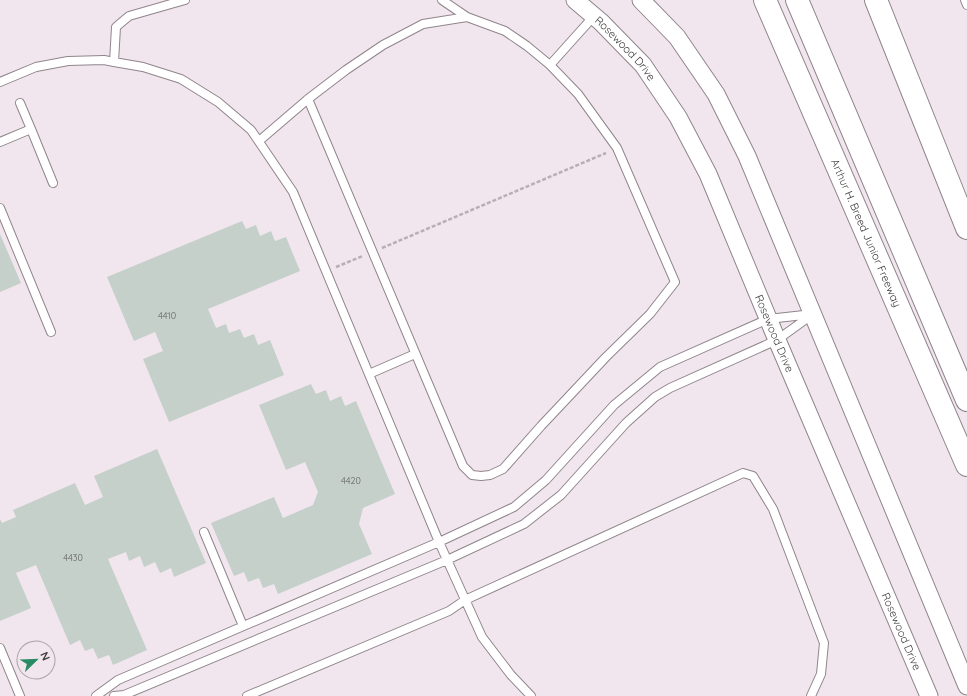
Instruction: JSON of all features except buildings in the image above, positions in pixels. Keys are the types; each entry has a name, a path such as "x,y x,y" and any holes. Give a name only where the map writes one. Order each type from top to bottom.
{"highway":[{"name":"Arthur H. Breed Junior Freeway","path":"765,0 967,465"},
{"path":"797,0 967,400"},
{"path":"876,0 967,228"}],"street":[{"name":"Rosewood Drive","path":"575,0 601,22 643,65 678,117 708,174 928,696"},
{"path":"641,0 677,37 716,94 747,156 967,686"}],"lane":[{"path":"114,62 116,27 129,16 185,0"},
{"path":"308,99 462,466 472,475 481,476 490,475 503,469 606,357 650,314 674,282 617,148 578,94 550,65 527,46 505,31 467,17 442,0"},
{"path":"965,0 967,5"},
{"path":"550,65 594,16"},
{"path":"259,141 308,99 382,45 422,24 467,17"},
{"path":"0,82 36,67 68,61 104,60 143,68 181,79 218,102 251,130 293,192 439,542 482,637 511,675 531,696"},
{"path":"20,103 53,183"},
{"path":"0,142 31,129"},
{"path":"0,208 50,332"},
{"path":"96,696 118,680 439,542 514,507 546,480 614,405 660,367 768,319 813,314"},
{"path":"114,696 124,695 447,560 524,524 561,495 626,423 655,397 670,388 777,340 813,314"},
{"path":"369,374 415,354"},
{"path":"247,696 449,611 465,600 743,473 753,476 772,509 824,643 821,674 811,696"},
{"path":"204,532 243,626"},
{"path":"0,648 20,696"}],"path":[{"path":"326,271 617,148"}]}
